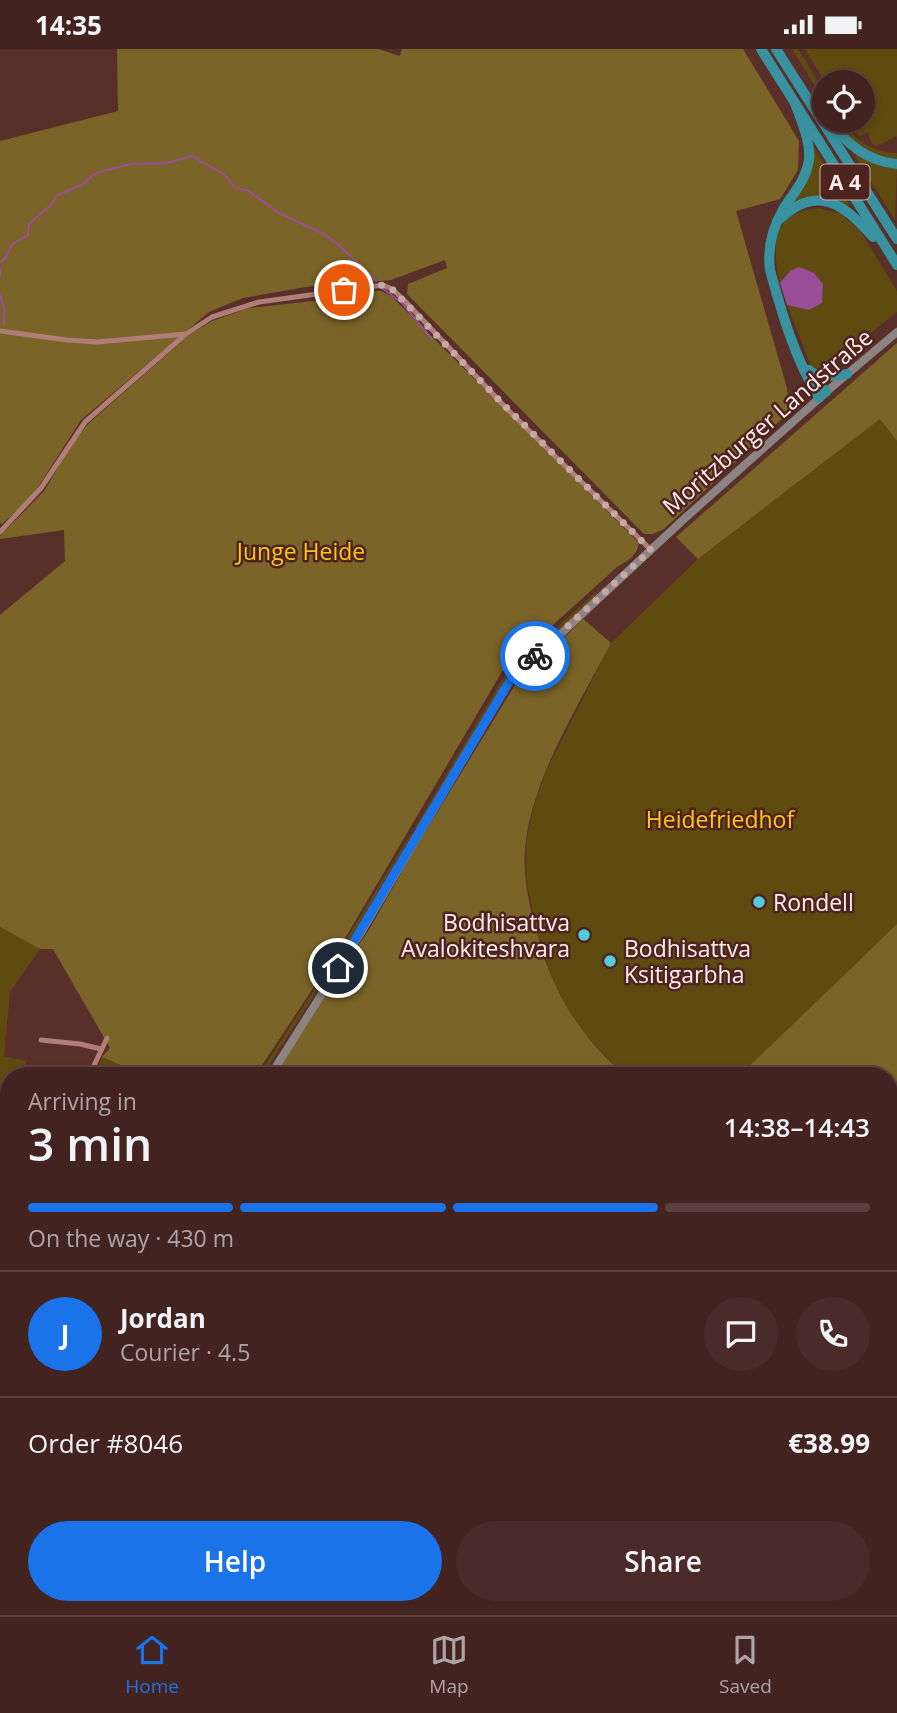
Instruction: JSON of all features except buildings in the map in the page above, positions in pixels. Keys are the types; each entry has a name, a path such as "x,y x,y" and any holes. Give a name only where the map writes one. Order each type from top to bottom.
{"highway":[{"name":"A 4","path":"761,49 896,263"},
{"name":"A 4","path":"776,49 812,103"},
{"path":"795,103 808,143 809,162 802,182 775,224 769,245 770,270 802,368 822,395"},
{"name":"A 4","path":"831,133 897,239"},
{"path":"840,133 858,151 885,163 897,164"},
{"path":"775,224 793,208 804,203 830,201 850,211 896,263"},
{"path":"790,331 822,395"},
{"path":"810,372 823,377 847,375"}],"main road":[{"name":"Moritzburger Landstraße","path":"277,1067 363,929 509,682 822,395 897,332"}],"street":[{"path":"0,532 41,488 85,422 186,334 212,317 259,302 383,285 392,289 499,400 651,550"},
{"path":"0,331 97,342 186,334"},
{"path":"93,1067 107,1038"},
{"path":"41,1040 101,1049"}],"green space":[{"path":"117,49 378,49 400,56 402,49 743,49 799,141 798,170 780,199 736,211 787,388 789,412 664,529 653,534 644,534 407,294 408,284 447,268 445,260 391,280 306,287 243,298 209,312 81,420 38,487 20,508 0,523 0,141 118,111"},
{"path":"792,49 798,49 812,72 812,82"},
{"path":"805,49 897,49 897,136 877,146 871,143 868,133 875,133 875,70 818,70"},
{"path":"846,133 852,133 865,144 880,150 897,153 897,160 862,148"},
{"path":"812,144 850,206 832,198 787,210"},
{"path":"852,151 873,164 897,168 895,220"},
{"path":"819,208 841,214 861,232 897,291 897,312 842,356 816,369 811,366 787,305 809,310 790,271 780,283 776,244 778,234 788,219 799,212"},
{"name":"Junge Heide","path":"368,291 381,291 391,296 639,543 638,548 631,558 617,567 503,670 337,952 261,1067 125,1067 102,1057 110,1048 53,949 40,949 0,927 0,615 65,561 64,530 0,539 0,536 44,491 72,444 88,424 189,335 212,321 249,308 322,300"},
{"path":"897,343 897,441 880,419 698,559 676,537"},
{"name":"Heidefriedhof","path":"881,418 897,441 897,924 748,1067 617,1067 585,1035 556,991 536,930 526,879 526,840 546,771 611,643 698,559"},
{"path":"604,585 590,602 508,677 417,830 415,828 506,673"},
{"path":"583,619 611,643 549,763 531,813 525,852 530,906 554,983 584,1032 616,1067 277,1067 370,928 515,685"},
{"path":"413,833 341,954 268,1067 264,1067 338,953"},
{"path":"897,924 897,1067 748,1067"},
{"path":"0,927 40,949 10,992 4,1056 26,1061 26,1067 0,1067"},
{"path":"102,1057 125,1067 98,1067"}],"shaded area":[{"path":"799,267 814,273 823,284 822,303 809,310 787,305 780,283 790,271"}],"waterway":[{"path":"0,263 12,244 28,235 29,224 51,205 57,195 82,185 93,175 103,171 131,164 167,163 192,156 225,175 235,188 247,190 279,213 324,234 376,281"},
{"path":"0,269 0,276"},
{"path":"382,288 402,303 432,339"},
{"path":"0,294 4,308 4,325"}],"way so far":[{"path":"344,290 383,285 392,289 504,405 651,550 535,656"}],"place":[{"name":"Rondell","path":"759,902"},
{"name":"Bodhisattva Avalokiteshvara","path":"584,935"},
{"name":"Bodhisattva Ksitigarbha","path":"610,961"}],"route":[{"path":"338,968 509,682 535,656"}]}
